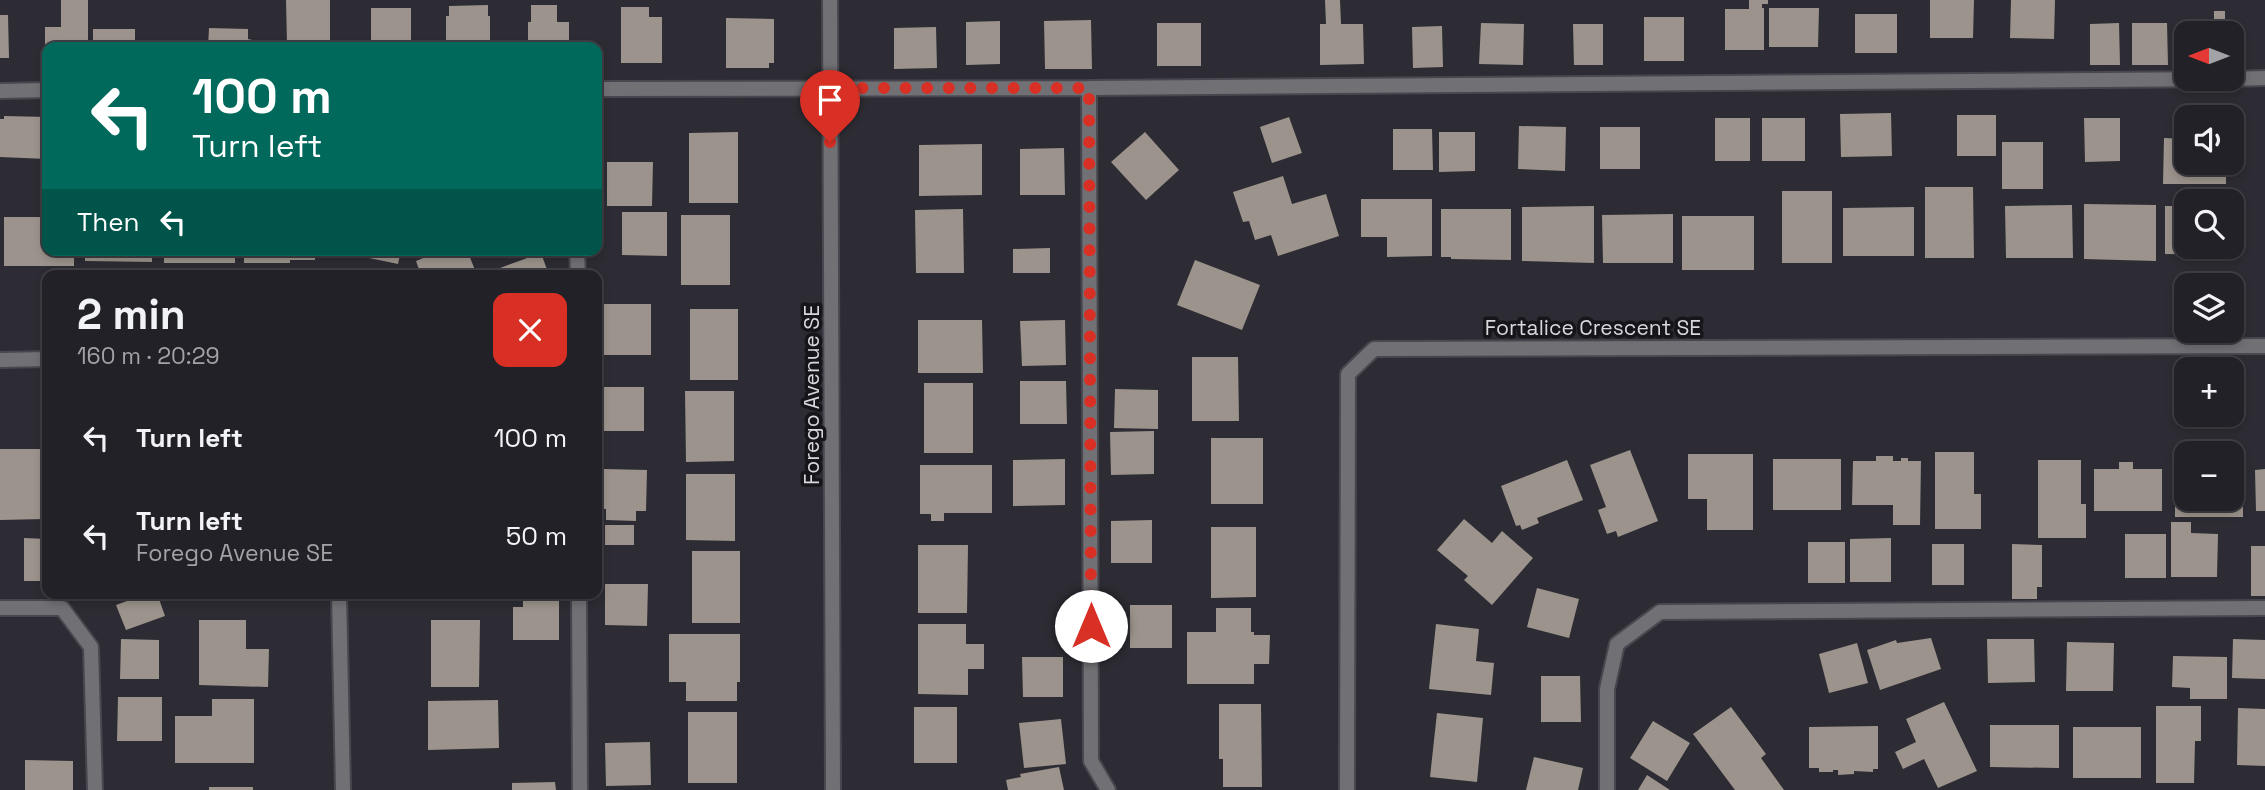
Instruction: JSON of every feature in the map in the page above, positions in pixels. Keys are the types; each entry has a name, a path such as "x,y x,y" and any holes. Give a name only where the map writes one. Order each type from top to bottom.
{"street":[{"name":"Forego Avenue SE","path":"830,0 833,790"},
{"path":"2244,79 2265,78"},
{"path":"602,89 2174,79"},
{"path":"1089,88 1091,761 1108,790"},
{"path":"0,90 42,90"},
{"name":"Fortalice Crescent SE","path":"1347,790 1349,374 1374,349 2265,346"},
{"path":"0,360 42,359"},
{"path":"339,599 342,790"},
{"path":"579,599 580,790"},
{"path":"0,608 62,608 91,647 95,790"},
{"path":"1607,790 1607,689 1617,644 1660,612 2265,608"}],"building":[{"path":"61,0 88,0 88,42 45,42 45,27 61,27"},
{"path":"286,0 330,0 330,42 287,42"},
{"path":"1325,0 1340,0 1341,24 1363,24 1364,64 1320,65 1320,24 1326,24"},
{"path":"1749,0 1768,0 1768,4 1762,4 1764,50 1725,50 1725,9 1749,9"},
{"path":"1930,0 1974,0 1973,38 1930,38"},
{"path":"2011,0 2055,0 2054,39 2010,38"},
{"path":"488,5 490,42 446,42 446,16 449,16 449,6"},
{"path":"531,5 557,5 557,22 569,22 569,42 528,42 528,22 531,22"},
{"path":"621,7 649,7 649,17 662,17 662,63 621,63"},
{"path":"371,8 411,8 411,42 371,42"},
{"path":"1769,8 1819,8 1818,47 1769,47"},
{"path":"2214,11 2225,11 2225,21 2185,21 2185,20 2214,20"},
{"path":"1855,14 1897,14 1897,53 1855,53"},
{"path":"0,15 8,15 9,58 0,58"},
{"path":"1644,17 1684,17 1684,61 1644,61"},
{"path":"726,18 774,19 774,63 769,63 769,68 726,68"},
{"path":"1091,20 1092,69 1045,69 1044,21"},
{"path":"1000,21 1000,64 966,65 966,22"},
{"path":"1157,23 1201,23 1201,66 1157,66"},
{"path":"1481,23 1524,24 1523,65 1479,64"},
{"path":"2119,23 2120,65 2090,65 2090,24"},
{"path":"2132,23 2167,23 2168,65 2132,65"},
{"path":"1573,24 1603,24 1603,65 1574,65"},
{"path":"1442,26 1443,67 1413,68 1412,27"},
{"path":"936,27 937,68 894,69 894,28"},
{"path":"209,28 248,29 248,39 252,40 252,42 208,42"},
{"path":"93,29 135,29 135,42 93,42"},
{"path":"1891,113 1892,156 1841,157 1840,114"},
{"path":"1957,115 1996,115 1996,156 1957,156"},
{"path":"4,116 42,117 42,159 0,157 0,119 4,119"},
{"path":"1289,117 1302,153 1272,163 1260,127"},
{"path":"1715,118 1750,118 1750,161 1715,161"},
{"path":"1762,118 1805,118 1805,161 1762,161"},
{"path":"2084,118 2120,118 2120,161 2085,162"},
{"path":"1519,126 1566,127 1565,171 1518,169"},
{"path":"1600,127 1640,127 1640,169 1600,169"},
{"path":"1393,129 1432,129 1433,170 1393,170"},
{"path":"738,132 738,203 689,203 689,133"},
{"path":"1145,132 1179,170 1146,200 1111,162"},
{"path":"1439,132 1475,132 1475,171 1439,172"},
{"path":"2164,138 2174,138 2174,175 2226,175 2226,184 2163,184"},
{"path":"2002,142 2043,142 2043,189 2002,189"},
{"path":"982,144 982,195 919,196 919,145"},
{"path":"1064,148 1065,195 1020,195 1020,149"},
{"path":"607,162 653,162 652,206 607,206"},
{"path":"1283,176 1292,204 1326,194 1339,236 1278,256 1271,235 1255,240 1249,221 1243,222 1233,192"},
{"path":"1925,187 1973,187 1974,258 1925,258"},
{"path":"1782,191 1832,191 1832,263 1782,263"},
{"path":"1361,199 1432,199 1432,256 1387,257 1387,237 1361,237"},
{"path":"2084,204 2156,205 2156,261 2084,259"},
{"path":"2072,205 2073,258 2006,258 2005,206"},
{"path":"1594,206 1594,263 1522,261 1522,207"},
{"path":"2165,206 2174,206 2174,254 2165,254"},
{"path":"1914,207 1914,256 1843,256 1843,208"},
{"path":"963,209 964,273 916,273 915,210"},
{"path":"1441,209 1511,209 1511,260 1441,257"},
{"path":"622,212 667,212 667,256 622,255"},
{"path":"1673,214 1673,263 1603,263 1602,215"},
{"path":"681,215 730,215 730,285 681,285"},
{"path":"1682,216 1754,216 1754,270 1682,270"},
{"path":"4,217 42,217 42,256 74,256 74,266 4,266"},
{"path":"1050,248 1050,273 1013,273 1013,249"},
{"path":"85,256 152,256 152,262 85,261"},
{"path":"164,256 235,256 235,263 164,263"},
{"path":"244,256 315,256 315,260 290,260 290,263 244,263"},
{"path":"360,256 400,256 398,264"},
{"path":"428,256 469,256 475,270 419,270 416,261"},
{"path":"533,256 542,256 547,270 501,270 500,268"},
{"path":"1195,260 1260,285 1242,330 1177,305"},
{"path":"602,304 651,304 651,355 602,355"},
{"path":"690,309 738,309 738,380 690,380"},
{"path":"918,320 982,320 983,373 918,373"},
{"path":"1065,320 1066,365 1022,366 1020,321"},
{"path":"1192,357 1238,357 1239,421 1192,421"},
{"path":"1020,381 1066,381 1067,424 1020,424"},
{"path":"924,383 973,383 973,453 924,453"},
{"path":"602,387 644,387 644,431 602,431"},
{"path":"1115,389 1158,390 1158,429 1114,428"},
{"path":"685,391 734,391 734,461 686,462"},
{"path":"1154,431 1154,474 1111,475 1110,432"},
{"path":"1211,438 1263,438 1263,504 1211,504"},
{"path":"0,449 42,449 42,519 0,520"},
{"path":"1630,450 1658,521 1618,537 1616,531 1607,534 1598,510 1606,507 1590,465"},
{"path":"1935,452 1974,452 1974,494 1981,494 1981,529 1935,529"},
{"path":"1688,454 1753,454 1753,530 1707,530 1707,499 1688,499"},
{"path":"1876,456 1893,456 1893,461 1908,458 1908,461 1921,461 1920,525 1893,525 1893,505 1852,505 1853,461 1876,461"},
{"path":"1065,459 1065,505 1013,506 1013,460"},
{"path":"1773,459 1841,459 1841,510 1773,510"},
{"path":"1567,460 1583,500 1537,518 1539,523 1522,530 1520,525 1516,526 1501,486"},
{"path":"2038,460 2081,460 2081,504 2086,504 2086,538 2038,538"},
{"path":"2119,462 2133,462 2133,469 2162,469 2162,511 2094,511 2094,469 2119,469"},
{"path":"920,465 992,465 992,513 944,513 944,521 931,521 931,514 920,514"},
{"path":"604,469 647,470 646,511 636,511 636,521 606,520"},
{"path":"2265,469 2265,511 2256,511 2255,470"},
{"path":"686,474 735,474 735,541 686,540"},
{"path":"2175,511 2243,511 2243,517 2175,517"},
{"path":"1464,519 1492,543 1502,531 1533,558 1492,605 1464,580 1468,576 1437,550"},
{"path":"1152,520 1152,563 1111,563 1111,521"},
{"path":"2171,522 2191,522 2191,533 2218,534 2217,577 2171,577"},
{"path":"605,525 634,525 634,545 605,545"},
{"path":"1211,527 1256,527 1256,597 1211,598"},
{"path":"2125,534 2166,534 2166,578 2125,578"},
{"path":"24,538 42,539 42,581 24,581"},
{"path":"1891,538 1891,582 1850,582 1850,539"},
{"path":"1808,542 1845,542 1845,583 1808,583"},
{"path":"1932,544 1964,544 1964,585 1932,585"},
{"path":"2012,544 2042,545 2042,587 2037,587 2037,599 2012,599"},
{"path":"918,545 968,545 967,613 918,613"},
{"path":"2251,546 2265,546 2265,596 2251,596"},
{"path":"692,551 740,551 740,623 692,623"},
{"path":"605,584 648,584 647,626 605,625"},
{"path":"1537,588 1579,599 1569,638 1527,627"},
{"path":"132,599 159,599 165,616 126,630 116,605"},
{"path":"431,599 479,599 479,601"},
{"path":"523,599 559,599 559,640 513,640 513,607 523,607"},
{"path":"1130,605 1172,605 1172,648 1130,648"},
{"path":"1216,608 1251,608 1251,632 1254,632 1254,635 1270,635 1269,664 1254,664 1254,684 1187,684 1187,632 1216,632"},
{"path":"199,620 246,620 246,649 269,649 268,687 199,685"},
{"path":"431,620 480,620 479,687 431,687"},
{"path":"918,624 966,624 966,644 984,644 984,669 968,669 968,695 918,694"},
{"path":"1436,624 1479,629 1476,661 1494,663 1491,695 1429,689"},
{"path":"669,634 740,634 740,682 737,682 737,701 686,701 686,682 669,682"},
{"path":"1931,638 1941,669 1880,690 1867,650 1896,640 1897,643"},
{"path":"121,639 159,640 159,679 120,679"},
{"path":"1987,639 2034,639 2035,682 1988,683"},
{"path":"2233,639 2265,640 2265,679 2232,678"},
{"path":"2067,642 2114,643 2113,691 2066,691"},
{"path":"1857,643 1868,683 1829,693 1819,654"},
{"path":"2173,656 2227,657 2227,699 2190,699 2190,688 2172,687"},
{"path":"1022,657 1063,657 1063,697 1023,697"},
{"path":"1541,676 1580,676 1581,722 1541,722"},
{"path":"118,697 162,697 162,741 117,741"},
{"path":"212,699 254,699 254,763 175,763 175,716 212,716"},
{"path":"498,700 499,748 428,750 428,701"},
{"path":"1944,702 1977,771 1938,788 1924,759 1903,769 1895,752 1916,742 1906,719"},
{"path":"1219,704 1261,704 1262,787 1223,787 1223,759 1219,759"},
{"path":"2156,706 2201,706 2201,741 2195,741 2194,783 2156,783"},
{"path":"914,707 957,707 957,763 914,763"},
{"path":"1731,707 1766,754 1761,758 1784,790 1735,790 1693,734"},
{"path":"2238,708 2265,709 2265,766 2237,765"},
{"path":"688,712 737,712 737,783 688,783"},
{"path":"1437,713 1483,718 1477,782 1430,777"},
{"path":"1061,719 1066,764 1024,768 1019,723"},
{"path":"1653,721 1690,743 1667,781 1630,758"},
{"path":"1990,725 2059,725 2059,768 1990,767"},
{"path":"1878,726 1878,769 1873,769 1873,772 1854,771 1854,774 1838,775 1838,770 1819,772 1819,768 1809,768 1809,727"},
{"path":"2073,727 2141,727 2141,778 2073,778"},
{"path":"650,742 651,785 606,786 605,743"},
{"path":"1534,757 1583,768 1578,790 1526,790"},
{"path":"25,760 73,761 73,790 25,790"},
{"path":"1059,767 1064,790 1008,790 1006,780 1021,777 1020,774"},
{"path":"1647,775 1670,790 1638,790"},
{"path":"555,782 556,790 512,790 512,783"},
{"path":"209,787 253,787 253,790 209,790"}],"route":[{"path":"830,142 830,88 1089,88 1091,626"}]}
